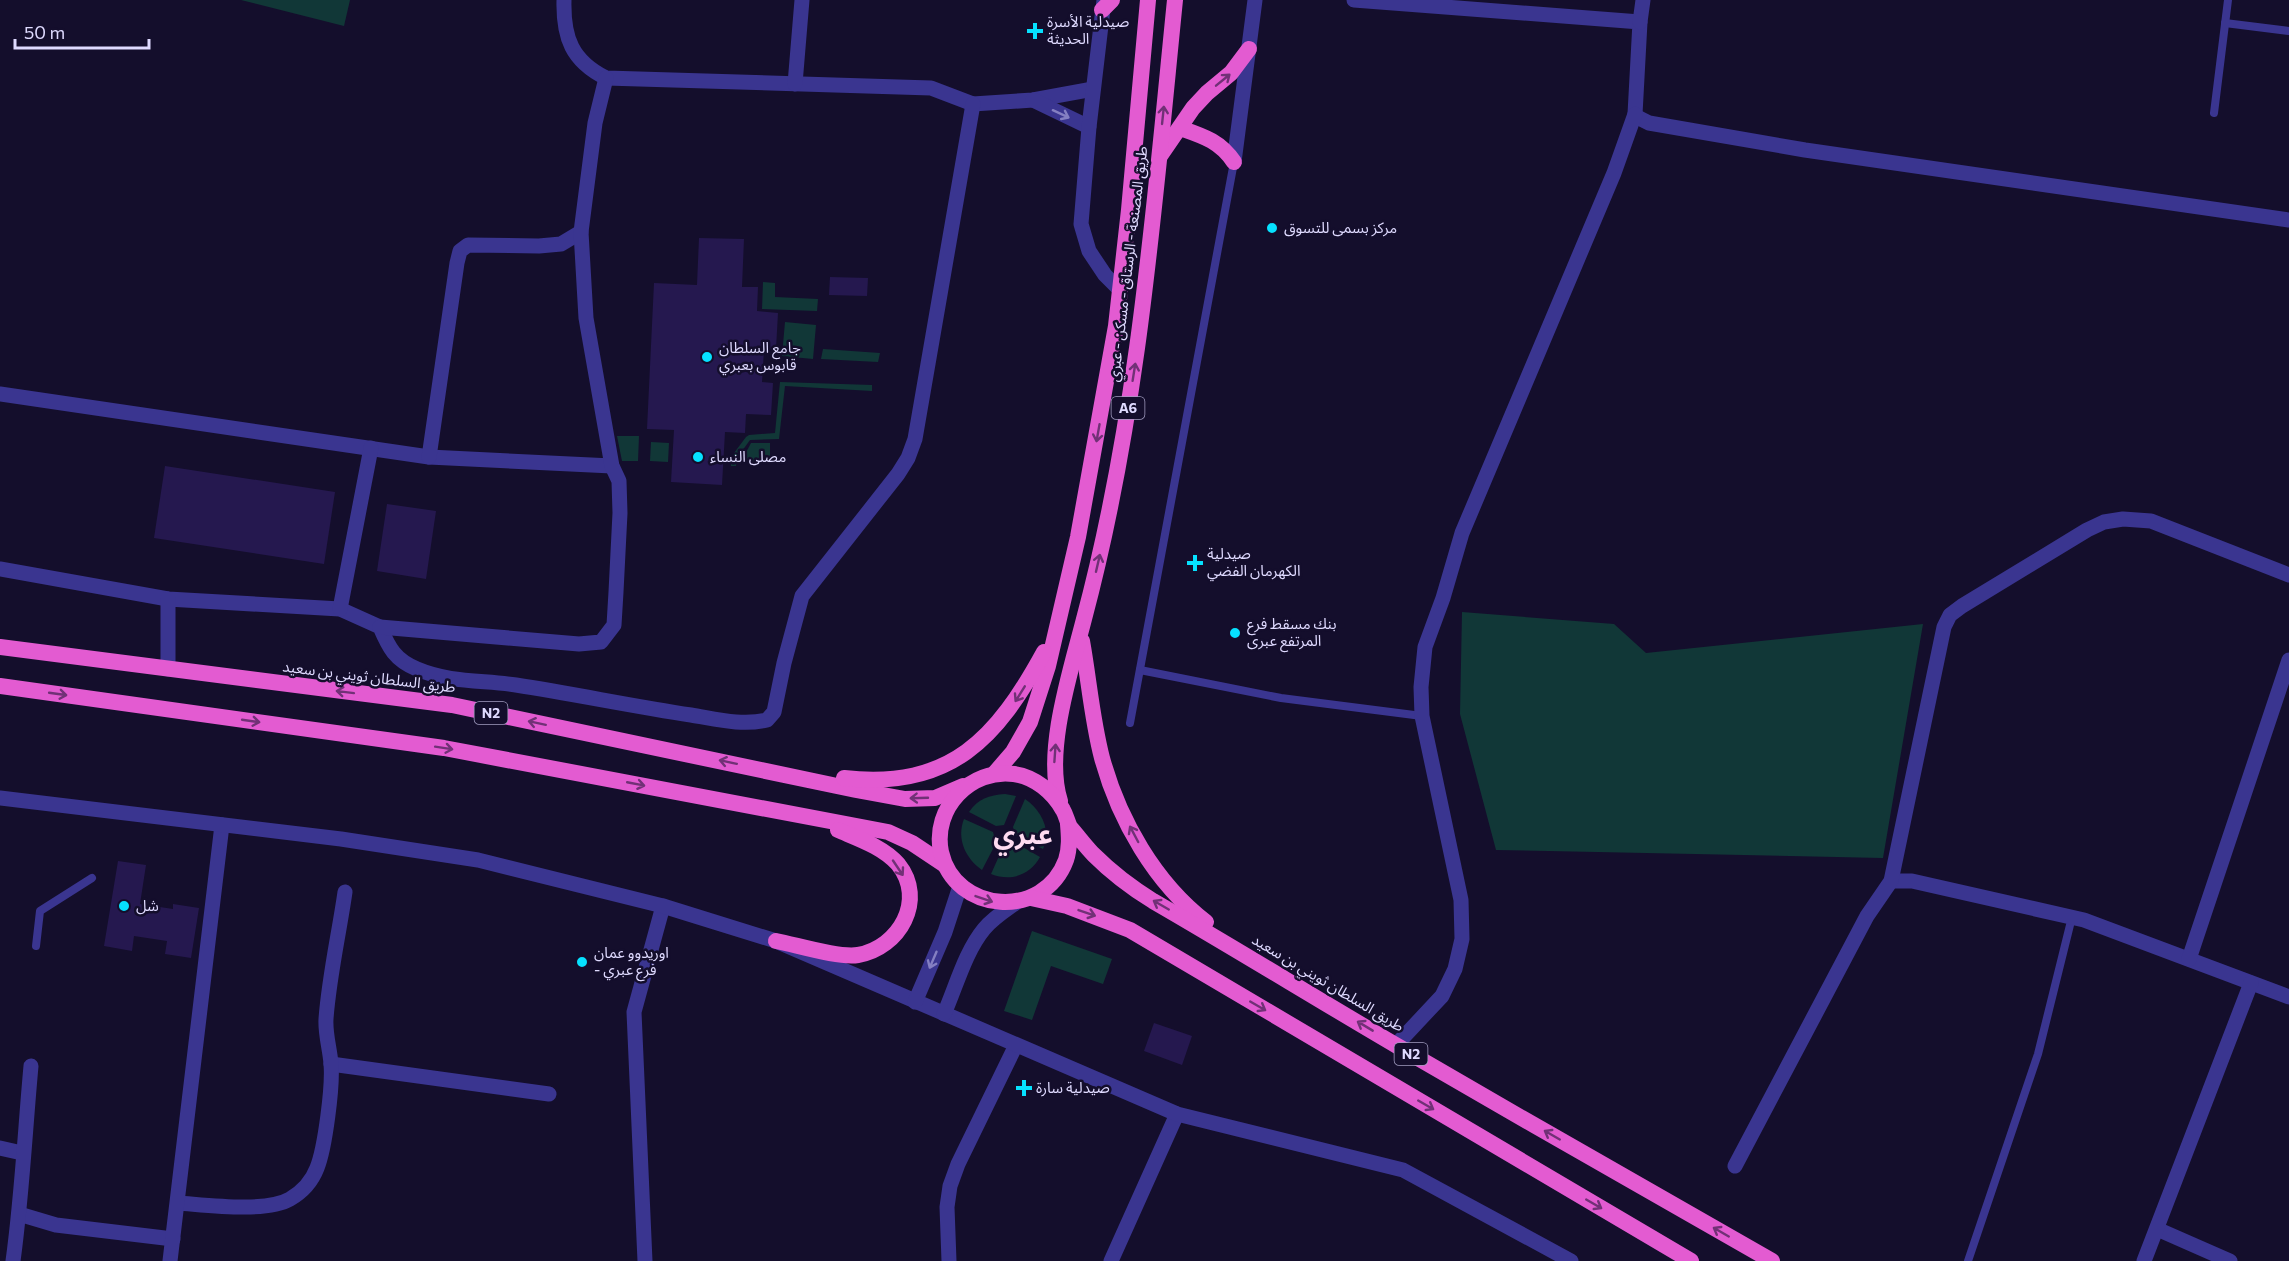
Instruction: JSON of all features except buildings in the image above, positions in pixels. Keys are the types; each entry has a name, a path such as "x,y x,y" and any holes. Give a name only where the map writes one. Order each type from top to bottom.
{"highway":[{"name":"طريق المصنعة - الرستاق - مسكن - عبري","path":"994,774 1013,752 1030,722 1058,624 1078,537 1097,440 1120,290 1148,0"},
{"name":"طريق المصنعة - الرستاق - مسكن - عبري","path":"1066,817 1054,774 1055,749 1061,713 1104,540 1131,392 1142,317 1174,0"},
{"path":"1159,157 1199,102 1231,74 1249,49"},
{"path":"1180,128 1219,144 1234,162"},
{"path":"770,771 871,781 915,776 957,758 978,744 1006,715 1031,676 1058,624"},
{"path":"1081,632 1102,758 1117,799 1141,847 1184,903 1262,964"},
{"name":"طريق السلطان ثويني بن سعيد","path":"0,647 452,705 905,799 934,798 975,781"},
{"name":"N2","path":"0,686 444,748 888,832 912,843 945,865"},
{"name":"N2","path":"1066,817 1052,794 1035,781 1015,774 994,774 975,781 961,790 950,803 943,817 940,849 945,865 960,886 987,901 1002,903 1024,900 1067,906 1130,930 1691,1261"},
{"path":"1024,900 1046,888 1058,875 1070,842 1066,817"},
{"name":"طريق السلطان ثويني بن سعيد","path":"1066,817 1095,856 1133,889 1396,1045 1772,1261"},
{"path":"776,940 855,956 872,952 888,944 900,930 907,914 909,898 907,881 899,866 888,854 813,818"}],"street":[{"path":"564,0 568,35 575,54 587,68 606,78 931,88 973,104 1033,100 1094,89"},
{"path":"795,84 802,0"},
{"path":"1234,162 1255,0"},
{"path":"1354,0 1640,22"},
{"path":"1396,1045 1442,996 1455,969 1462,939 1462,911 1458,884 1422,717 1420,687 1425,647 1443,598 1462,533 1614,173 1635,114 1643,0"},
{"path":"1106,3 1089,127 1081,216 1083,233 1095,261 1120,290"},
{"path":"0,569 168,599 340,609 380,627 569,644 601,642 614,625 620,481 612,466 586,318 581,232 595,123 606,78"},
{"path":"1033,100 1089,127"},
{"path":"380,627 392,654 417,669 467,682 517,685 627,706 737,722 757,723 767,720 774,712 802,596 898,474 908,458 915,439 973,104"},
{"path":"1635,114 1649,123 1805,150 2289,220"},
{"path":"429,457 460,251 468,245 561,244 581,232"},
{"path":"0,394 429,457 612,466"},
{"path":"340,609 371,448"},
{"path":"1735,1166 1868,916 1891,881 1944,627 1950,615 2087,530 2104,522 2123,519 2151,521 2289,575"},
{"path":"168,599 168,669"},
{"path":"2188,959 2289,660"},
{"path":"0,798 341,839 478,860 663,906 776,940 1177,1114 1403,1170 1571,1261"},
{"path":"170,1261 222,825"},
{"path":"1891,881 1912,881 2072,917 2289,997"},
{"path":"915,1002 945,932 960,886"},
{"path":"177,1203 261,1207 282,1202 301,1191 310,1181 321,1154 331,1088 331,1064 326,1023 345,892"},
{"path":"944,1014 972,947 982,931 991,921 1024,900"},
{"path":"645,1261 634,1011 663,906"},
{"path":"2144,1261 2252,983"},
{"path":"950,1261 947,1207 950,1186 958,1164 1016,1045"},
{"path":"331,1064 549,1094"},
{"path":"13,1261 20,1214 22,1153 31,1066"},
{"path":"1111,1261 1177,1114"},
{"path":"0,1148 22,1153"},
{"path":"20,1214 56,1225 173,1239"},
{"path":"2157,1229 2230,1261"}],"lane":[{"path":"2214,113 2228,0"},
{"path":"2225,23 2289,31"},
{"path":"1130,723 1234,162"},
{"path":"1140,670 1281,698 1422,717"},
{"path":"36,946 40,911 92,878"},
{"path":"1968,1261 2038,1054 2072,917"}],"green space":[{"path":"241,0 350,0 344,26"},
{"path":"763,282 775,283 775,297 818,299 817,311 762,309"},
{"path":"785,322 816,325 813,359 782,356"},
{"path":"823,349 880,353 878,362 821,359"},
{"path":"780,382 872,385 872,391 785,386 779,439 750,440 737,458 736,466 731,466 731,457 746,437 775,433"},
{"path":"617,436 639,436 638,461 622,461"},
{"path":"651,442 669,443 668,462 650,461"},
{"path":"751,443 770,443 770,463 741,462"},
{"path":"1462,612 1614,624 1646,653 1923,624 1883,858 1496,850 1460,714"},
{"path":"1005,794 1016,796 1004,825 996,826 969,812 984,798"},
{"path":"1025,799 1036,809 1043,821 1046,835 1043,849 1015,835 1013,827"},
{"path":"964,819 993,832 996,843 982,870 971,860 964,848 961,834"},
{"path":"1014,842 1040,857 1036,863 1025,872 1013,877 991,874 1004,845"},
{"path":"1032,931 1112,959 1103,984 1051,966 1032,1020 1004,1011"}],"place":[{"name":"صيدلية الأسرة الحديثة","path":"1035,31"},
{"name":"مركز بسمى للتسوق","path":"1272,228"},
{"name":"جامع السلطان قابوس بعبري","path":"707,357"},
{"name":"مصلى النساء","path":"698,457"},
{"name":"صيدلية الكهرمان الفضي","path":"1195,563"},
{"name":"بنك مسقط فرع المرتفع عبرى","path":"1235,633"},
{"name":"شل","path":"124,906"},
{"name":"اوريدوو عمان - فرع عبري","path":"582,962"},
{"name":"صيدلية سارة","path":"1024,1088"}],"district":[{"name":"عبري","path":"1023,835"}]}
